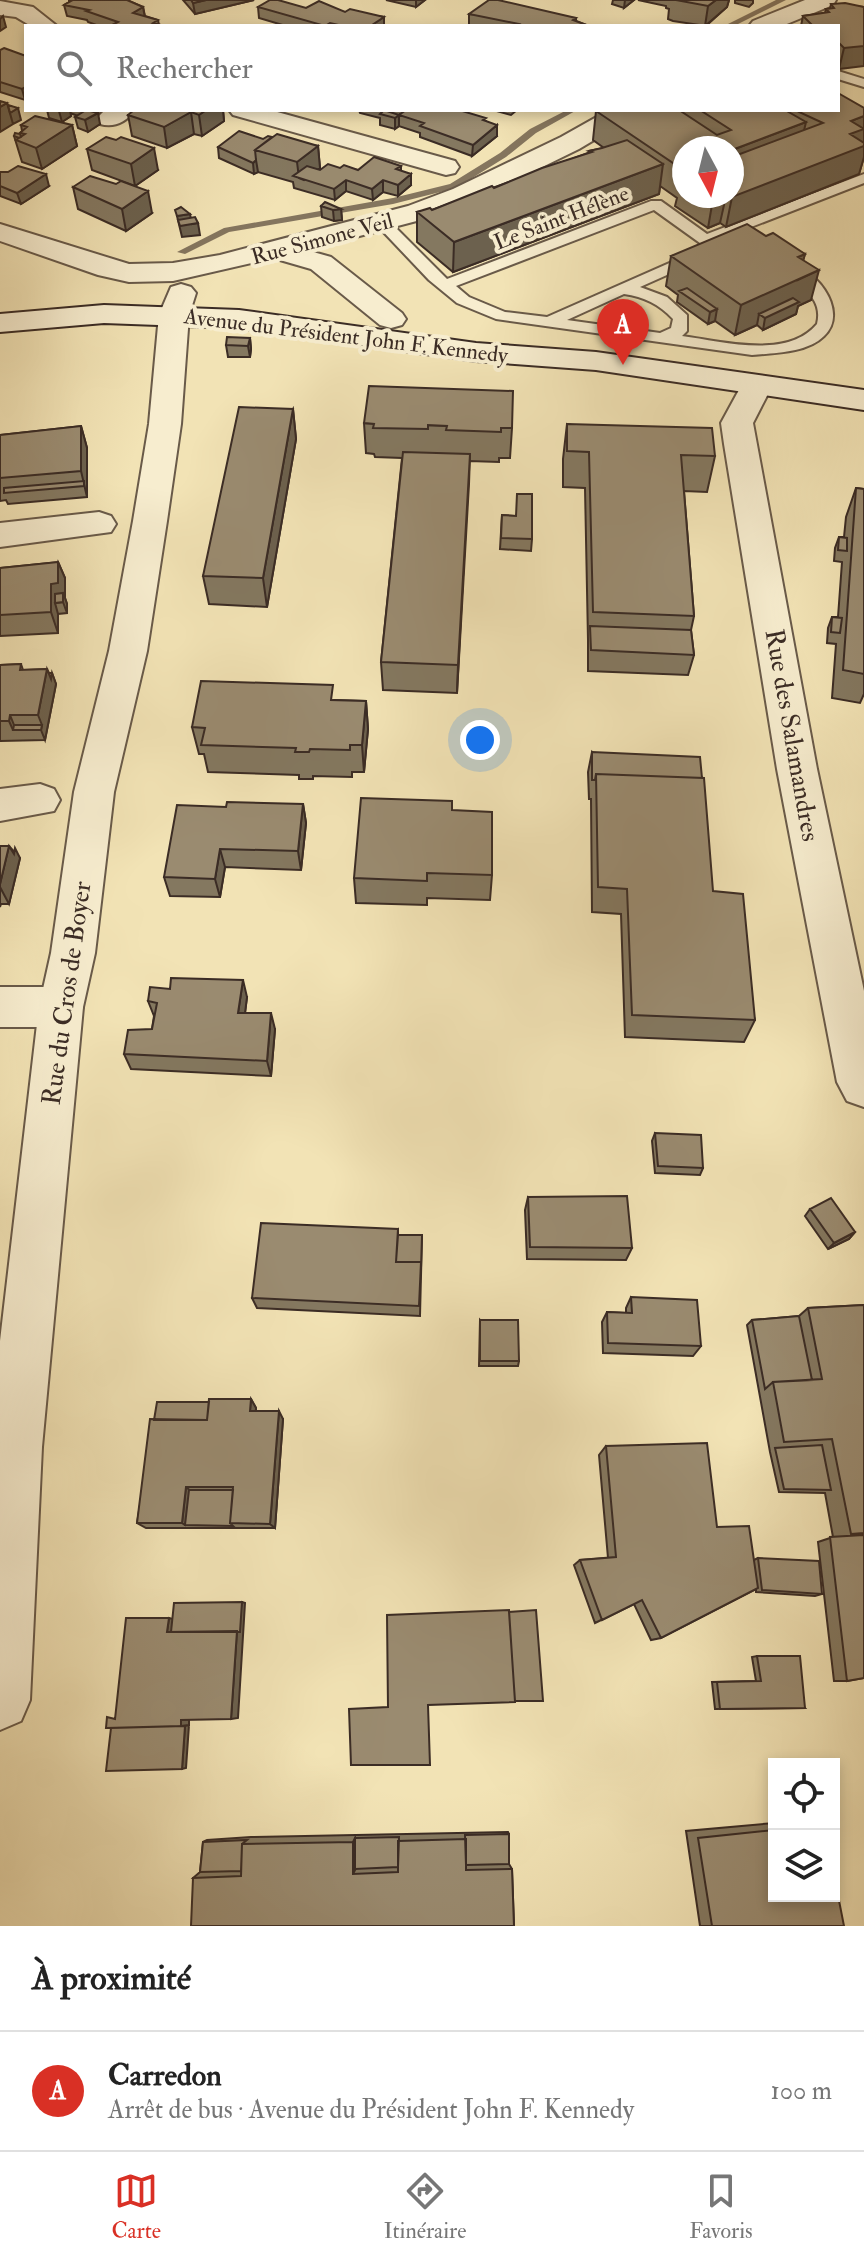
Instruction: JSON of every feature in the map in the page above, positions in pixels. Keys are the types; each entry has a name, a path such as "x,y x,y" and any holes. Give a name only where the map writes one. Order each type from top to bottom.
{"street":[{"path":"766,24 825,0"},
{"path":"0,8 41,13"},
{"path":"249,112 446,167"},
{"path":"302,127 321,112"},
{"name":"Rue Simone Veil","path":"3,243 129,273 173,272 279,251 463,195 509,170 636,112"},
{"path":"279,251 321,263 391,319"},
{"name":"Avenue du Président John F. Kennedy","path":"0,301 75,294 391,319 596,361 864,400"},
{"name":"Avenue du Président John F. Kennedy","path":"0,320 104,314 177,304 300,327 476,352 596,361"},
{"name":"Rue du Cros de Boyer","path":"0,1700 7,1448 61,1007 73,953 92,803 128,651 152,507 165,424 177,304"},
{"path":"717,380 715,391 721,407 737,423 756,386"},
{"name":"Rue des Salamandres","path":"737,423 797,769 860,1082 864,1086"},
{"path":"0,535 99,524"},
{"path":"0,805 40,800"},
{"path":"0,1007 61,1007"}],"lane":[{"path":"840,76 864,83"},
{"name":"Le Saint Hélène","path":"445,285 656,204 705,240 864,178"},
{"path":"382,222 463,300 502,316 752,350 786,346 818,333 826,318 823,297 802,276 773,261"},
{"path":"547,323 719,248 731,248"},
{"path":"620,289 646,292 665,300 681,318 679,331 661,338"}],"building":[{"path":"73,0 127,0 143,7 133,13 158,20 153,23 157,24 114,24 118,22 86,11 89,10 64,5"},
{"path":"270,0 306,8 319,1 345,12 350,9 384,17 374,24 318,24 258,7"},
{"path":"489,0 498,0 576,18 573,20 584,24 519,24 469,14"},
{"path":"676,0 716,0 708,6"},
{"path":"831,4 864,7 864,46 844,48 840,44 840,24 811,24 803,16 829,12 826,9 834,8"},
{"path":"4,48 24,55 24,88 0,82 0,50"},
{"path":"840,94 864,108 864,116 851,121 864,129 850,134 864,146 744,192 744,153 823,123 799,112 840,112"},
{"path":"83,112 98,113 85,120 75,117"},
{"path":"132,112 191,112 164,127 128,115"},
{"path":"390,112 399,115 395,118 380,114"},
{"path":"403,112 466,112 497,125 473,145 399,115"},
{"path":"597,112 682,112 717,135 731,130 703,112 788,112 806,122 744,145 744,136 672,136 672,162"},
{"path":"35,116 72,125 36,148 16,140 25,134 20,133 27,127 21,125"},
{"path":"239,131 263,139 272,137 255,150 256,160 253,163 218,147"},
{"path":"277,134 318,146 297,162 255,150"},
{"path":"106,137 116,140 121,137 154,148 131,164 87,149"},
{"path":"627,140 663,164 454,242 417,212 432,210 592,152 589,151"},
{"path":"374,157 401,166 396,169 411,174 398,185 383,180 372,189 346,180 334,189 293,176 307,166 320,170 328,164 358,170"},
{"path":"18,166 46,174 17,193 0,186 0,172 8,172"},
{"path":"90,176 116,184 121,181 148,191 122,209 73,187"},
{"path":"325,202 341,209 321,206"},
{"path":"181,207 190,214 177,216 175,210"},
{"path":"195,217 198,223 180,226 178,220"},
{"path":"747,224 766,236 773,233 805,254 798,257 819,270 741,305 671,256"},
{"path":"687,288 717,309 710,312 679,291"},
{"path":"793,298 799,302 765,318 759,314"},
{"path":"227,337 250,338 248,346 226,345"},
{"path":"369,386 513,391 512,428 501,428 501,432 446,430 447,426 428,425 428,429 373,428 374,424 364,423"},
{"path":"239,407 293,409 263,578 203,576"},
{"path":"567,424 712,428 715,456 681,455 694,616 593,612 589,452 567,451"},
{"path":"81,426 81,471 0,478 0,435"},
{"path":"403,452 470,454 458,665 381,662"},
{"path":"84,481 84,486 4,493 4,488"},
{"path":"856,488 864,489 864,674 843,670"},
{"path":"517,494 532,494 532,539 501,538 502,515 516,516"},
{"path":"839,537 847,538 847,551 838,550"},
{"path":"58,562 58,583 51,584 51,612 0,615 0,568"},
{"path":"63,593 63,602 55,603 55,594"},
{"path":"832,617 842,618 840,633 831,632"},
{"path":"590,626 691,630 694,655 591,650"},
{"path":"21,664 20,670 47,669 38,715 10,715 9,721 0,721 0,665"},
{"path":"201,681 333,685 331,700 366,701 362,745 350,745 350,750 310,749 309,752 295,752 296,748 201,745 205,728 192,727"},
{"path":"14,725 42,725 41,730 13,730"},
{"path":"592,752 700,757 702,778 596,774 595,780 592,780"},
{"path":"596,774 704,778 713,891 743,894 755,1020 632,1015 627,889 598,887"},
{"path":"361,798 452,801 452,810 492,812 492,875 427,873 427,881 354,878"},
{"path":"227,802 303,804 298,851 220,849 215,879 164,877 177,805 226,807"},
{"path":"0,846 9,846 0,884"},
{"path":"171,978 243,980 238,1013 271,1013 267,1061 124,1054 128,1030 152,1029 157,1003 148,1001 150,987 170,989"},
{"path":"655,1133 701,1135 703,1168 658,1166"},
{"path":"627,1196 632,1248 530,1247 528,1197"},
{"path":"831,1198 855,1232 834,1243 810,1209"},
{"path":"261,1223 398,1229 396,1262 421,1262 419,1306 252,1298"},
{"path":"398,1235 422,1235 421,1268 421,1262 396,1262"},
{"path":"631,1297 697,1300 701,1346 608,1343 607,1312 632,1313"},
{"path":"864,1305 864,1533 851,1534 832,1439 784,1442 773,1382 822,1379 808,1308"},
{"path":"799,1316 812,1380 773,1382 765,1389 752,1320"},
{"path":"480,1320 518,1320 519,1361 480,1361"},
{"path":"209,1399 251,1399 250,1411 279,1411 270,1524 230,1523 233,1487 186,1487 182,1523 137,1523 150,1419 207,1420"},
{"path":"157,1402 209,1402 207,1420 154,1420"},
{"path":"707,1443 717,1527 749,1526 758,1588 661,1638 642,1600 602,1620 580,1560 616,1557 606,1446"},
{"path":"822,1445 831,1490 784,1489 775,1448"},
{"path":"189,1490 233,1490 230,1523 233,1526 185,1525"},
{"path":"864,1535 864,1678 847,1681 830,1537"},
{"path":"758,1558 819,1561 822,1594 762,1590"},
{"path":"242,1602 240,1632 171,1632 174,1603"},
{"path":"509,1610 515,1702 428,1705 430,1765 351,1765 349,1709 388,1707 387,1615"},
{"path":"536,1610 543,1701 515,1701 509,1612"},
{"path":"126,1618 169,1618 167,1632 237,1631 231,1719 181,1720 181,1726 106,1728 107,1717 115,1719"},
{"path":"757,1656 800,1656 805,1708 720,1709 717,1682 761,1681"},
{"path":"185,1726 182,1769 106,1771 111,1728"},
{"path":"768,1831 768,1902 839,1902 844,1926 712,1926 698,1838"},
{"path":"509,1834 509,1864 466,1865 465,1835"},
{"path":"399,1837 398,1867 355,1869 355,1838"},
{"path":"466,1839 466,1870 512,1869 514,1926 191,1926 193,1878 241,1876 242,1844 353,1842 353,1874 398,1872 398,1841"},
{"path":"247,1840 242,1844 241,1871 200,1872 203,1842"}],"waterway":[{"path":"732,24 782,0"},
{"path":"182,252 227,230 393,201 453,186 503,155 533,131 569,112"}],"place":[{"name":"Carredon","path":"623,365"}]}
